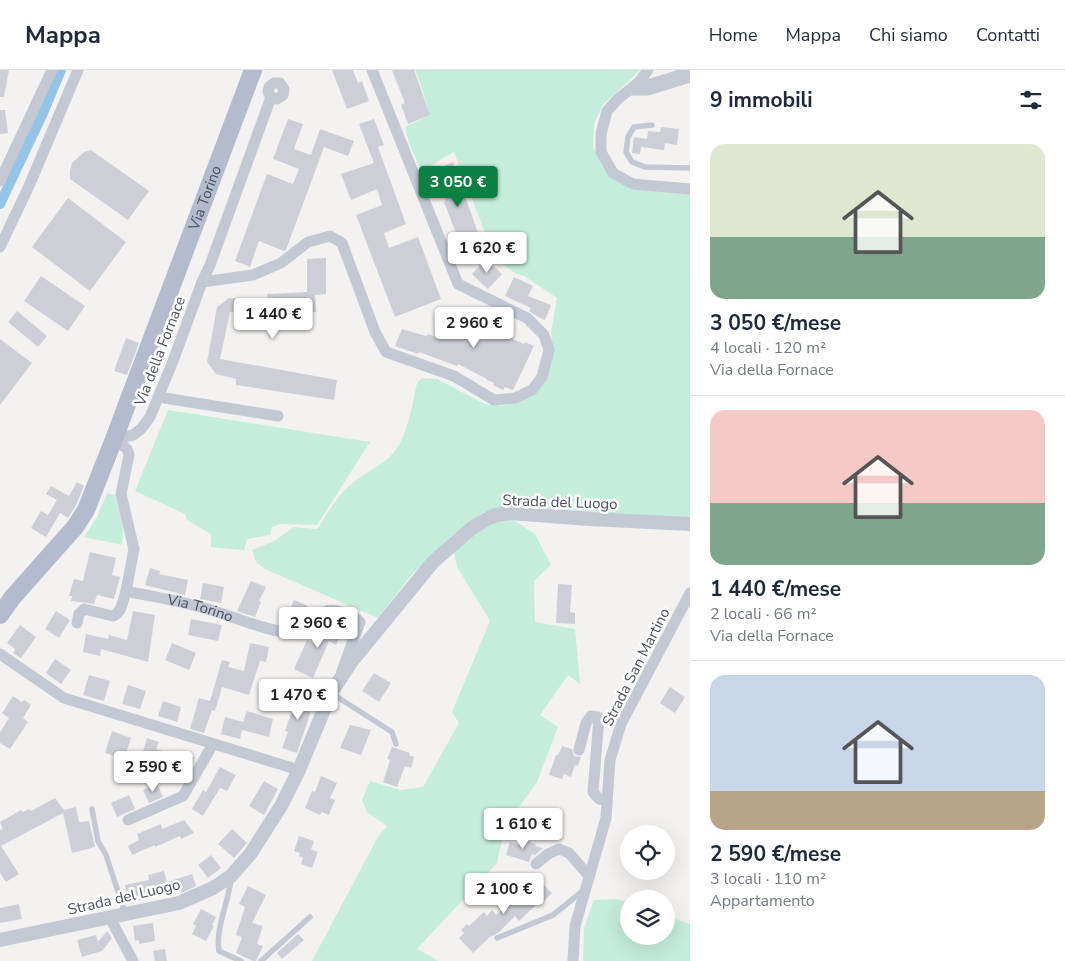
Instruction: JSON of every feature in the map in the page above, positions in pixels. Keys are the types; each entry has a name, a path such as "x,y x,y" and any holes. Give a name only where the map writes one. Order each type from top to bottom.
{"main road":[{"name":"Via Torino","path":"0,615 12,598 75,527 93,495 253,70"}],"street":[{"path":"0,181 52,70"},
{"path":"0,247 29,186 78,70"},
{"name":"Via della Fornace","path":"202,282 253,275 281,263 308,242 330,236 342,243 375,332 386,352 454,376 494,400 515,398 532,390 542,377 548,350 544,335 526,318 458,284 372,70"},
{"path":"648,70 607,111 601,134 601,152 613,172 633,184 690,189"},
{"path":"630,90 648,90 690,77"},
{"name":"Via della Fornace","path":"114,439 133,434 141,429 150,417 210,265 271,97"},
{"path":"158,397 278,416"},
{"path":"77,623 79,614 84,609 113,616 117,615 126,591 134,549 121,494 129,463 129,455 127,449 114,439"},
{"name":"Strada del Luogo","path":"0,940 179,903 213,888 231,876 252,853 281,806 299,770 338,680 433,562 472,528 487,518 510,513 690,524"},
{"name":"Via Torino","path":"126,591 210,609 264,627 290,633 297,632 325,611 335,609 356,618 360,622 338,680"},
{"name":"Strada San Martino","path":"573,961 575,926 606,818 610,760 621,724 690,593"},
{"path":"0,654 64,698 299,770"},
{"path":"579,750 586,723 591,716 598,716 593,792 599,799 606,800"},
{"path":"128,820 183,796 212,744"},
{"path":"536,864 548,854 559,849 569,853 589,876"},
{"path":"110,918 133,961"}],"lane":[{"path":"638,82 648,82 688,70"},
{"path":"652,125 634,127 628,137 626,152 632,162 645,167 690,168"},
{"path":"331,693 392,732 396,744"},
{"path":"92,809 98,841 106,855 126,915"},
{"path":"231,876 230,893 221,923 218,944 219,951 226,956 241,961"},
{"path":"497,938 553,915 585,888"},
{"path":"261,961 310,917"}],"green space":[{"path":"415,70 640,70 602,106 594,124 593,147 602,166 616,179 690,194 690,521 509,508 484,512 452,536 413,573 378,618 265,569 256,562 252,550 274,541 294,527 317,529 344,490 387,460 401,441 410,417 417,383 422,378 437,379 485,404 500,406 516,403 553,357 551,333 557,298 524,276 513,272 492,251 454,152 421,171 409,143 405,127 430,115"},
{"path":"168,410 370,442 317,525 280,524 272,527 270,535 247,539 244,550 211,547 211,534 187,520 185,514 135,491"},
{"path":"107,493 115,495 123,526 122,545 84,537 97,517"},
{"path":"507,516 535,534 551,565 534,581 535,622 575,629 580,684 568,675 540,715 558,727 537,782 505,827 497,863 417,949 439,961 312,961 379,835 387,826 367,812 362,800 370,781 401,790 423,787 459,723 452,712 490,621 457,567 454,552 474,531"},
{"path":"594,900 620,900 620,945 675,945 675,919 690,924 690,961 583,961 584,928"}],"building":[{"path":"0,70 9,70 4,97 0,97"},
{"path":"332,70 353,70 358,83 362,81 369,101 347,109"},
{"path":"392,70 414,70 430,115 408,124 401,105 405,103"},
{"path":"0,110 5,110 8,133 0,134"},
{"path":"288,119 303,124 294,149 311,155 320,129 354,141 348,156 324,147 286,250 284,251 259,241 250,267 235,261 267,174 293,184 299,169 273,159"},
{"path":"374,119 384,145 378,147 406,224 384,233 389,248 418,237 441,299 395,317 356,215 382,205 377,189 351,200 341,174 374,163 359,124"},
{"path":"661,127 679,129 677,145 665,143 664,150 641,147 640,154 632,153 634,137 647,139 648,131 660,132"},
{"path":"91,150 149,191 128,220 70,179 72,163 84,152"},
{"path":"453,162 483,247 464,254 444,202 446,201 433,171"},
{"path":"68,198 126,242 90,291 32,247"},
{"path":"326,258 326,294 315,295 316,312 269,315 230,312 220,359 337,380 334,400 236,385 236,379 216,374 207,362 217,307 229,298 268,301 267,294 307,292 307,259"},
{"path":"486,259 502,274 488,289 472,274"},
{"path":"41,276 85,306 68,331 24,301"},
{"path":"514,277 533,286 528,296 551,305 545,320 529,311 531,308 505,296"},
{"path":"17,311 47,336 38,347 8,322"},
{"path":"453,312 468,319 469,316 476,319 477,317 493,324 492,326 510,335 509,337 524,344 525,342 534,346 513,390 505,387 503,390 493,385 494,383 458,364 457,366 419,352 418,354 395,346 402,329 426,336 428,334 440,339"},
{"path":"126,338 139,343 127,375 114,371"},
{"path":"0,339 32,363 0,405"},
{"path":"77,482 84,486 68,518 60,513 46,537 31,528 41,511 48,515 57,500 46,494 51,486 69,496"},
{"path":"90,552 116,558 112,575 120,577 114,599 97,595 94,604 71,601 72,596 69,596 74,579 83,581"},
{"path":"150,568 160,571 159,574 188,580 185,595 145,585"},
{"path":"251,581 266,587 259,601 261,602 255,617 237,611"},
{"path":"203,583 224,587 221,603 200,599"},
{"path":"558,584 572,585 570,612 575,613 575,624 556,623"},
{"path":"294,600 308,606 301,621 295,624 285,620"},
{"path":"56,611 70,620 59,638 45,629"},
{"path":"133,611 155,615 148,662 101,649 100,656 83,652 86,634 108,639 109,635 127,640"},
{"path":"329,618 345,625 336,645 329,641 313,678 294,669 307,640 317,645"},
{"path":"191,619 222,625 218,641 188,635"},
{"path":"20,625 36,637 21,658 13,653 15,649 7,643"},
{"path":"172,643 196,653 189,670 165,660"},
{"path":"250,643 269,647 266,662 260,661 249,695 222,687 215,711 212,710 204,733 190,729 199,698 210,701 222,660 230,662 228,667 244,671"},
{"path":"55,659 71,670 61,684 46,673"},
{"path":"374,673 391,683 379,702 362,691"},
{"path":"89,675 110,681 104,701 83,695"},
{"path":"128,685 146,691 140,709 122,704"},
{"path":"670,687 685,697 675,713 660,703"},
{"path":"299,690 316,696 297,753 282,748 288,732 285,731"},
{"path":"13,696 31,705 23,718 28,722 10,749 0,743 0,732 9,718 2,713"},
{"path":"163,701 181,707 177,722 158,716"},
{"path":"247,711 273,719 269,737 242,730 240,739 221,734 225,717 243,722"},
{"path":"350,725 371,730 361,755 340,748"},
{"path":"112,731 131,738 124,759 105,753"},
{"path":"147,738 159,742 156,749 167,752 165,757 179,761 181,754 194,757 187,775 169,770 170,766 141,758"},
{"path":"562,746 572,749 574,756 581,757 578,766 575,765 571,777 564,774 562,779 549,775 556,755 558,755"},
{"path":"392,747 410,753 409,755 414,757 411,768 405,766 397,787 383,782 390,760 387,759"},
{"path":"220,767 236,775 227,791 220,788 203,816 192,809 203,790 206,792"},
{"path":"321,776 337,783 330,798 335,800 329,815 322,812 320,815 305,808 312,791 315,792"},
{"path":"264,781 278,789 264,815 249,806"},
{"path":"157,783 163,797 149,803 143,790"},
{"path":"129,795 135,809 117,817 111,803"},
{"path":"55,798 64,810 76,807 79,822 89,821 95,847 72,853 63,813 1,846 19,874 6,882 0,873 0,830 3,829 0,822 21,810 23,812 29,809 31,811"},
{"path":"184,820 194,833 181,839 180,836 132,855 128,846 139,840 137,834 161,824 162,829"},
{"path":"232,829 247,843 234,858 218,844"},
{"path":"299,836 314,841 311,849 318,852 312,868 301,864 303,858 299,856 300,853 294,851"},
{"path":"521,839 543,848 535,855 532,854 529,862 506,855 510,842 519,845"},
{"path":"211,855 221,868 208,878 198,865"},
{"path":"164,871 167,882 192,874 196,886 181,893 180,890 129,903 125,885 149,880 148,875"},
{"path":"538,879 552,893 519,921 515,916 473,953 459,938 464,933 461,930 467,924 469,926 484,912 487,916 492,910 496,915 510,901 507,898 513,892 516,895 530,880 533,884"},
{"path":"248,886 266,895 252,923 263,926 257,944 263,946 256,961 236,953 242,937 236,935 245,907 239,904"},
{"path":"19,904 22,919 0,923 0,908"},
{"path":"201,909 216,917 212,925 214,926 206,941 192,934 196,926 193,924"},
{"path":"153,923 155,941 139,944 139,940 135,941 133,926"},
{"path":"107,931 112,938 102,951 82,957 77,940 96,935 98,942"},
{"path":"298,934 304,940 282,959 277,953"},
{"path":"165,949 167,961 155,961 153,951"}],"waterway":[{"path":"0,204 61,70"}]}
